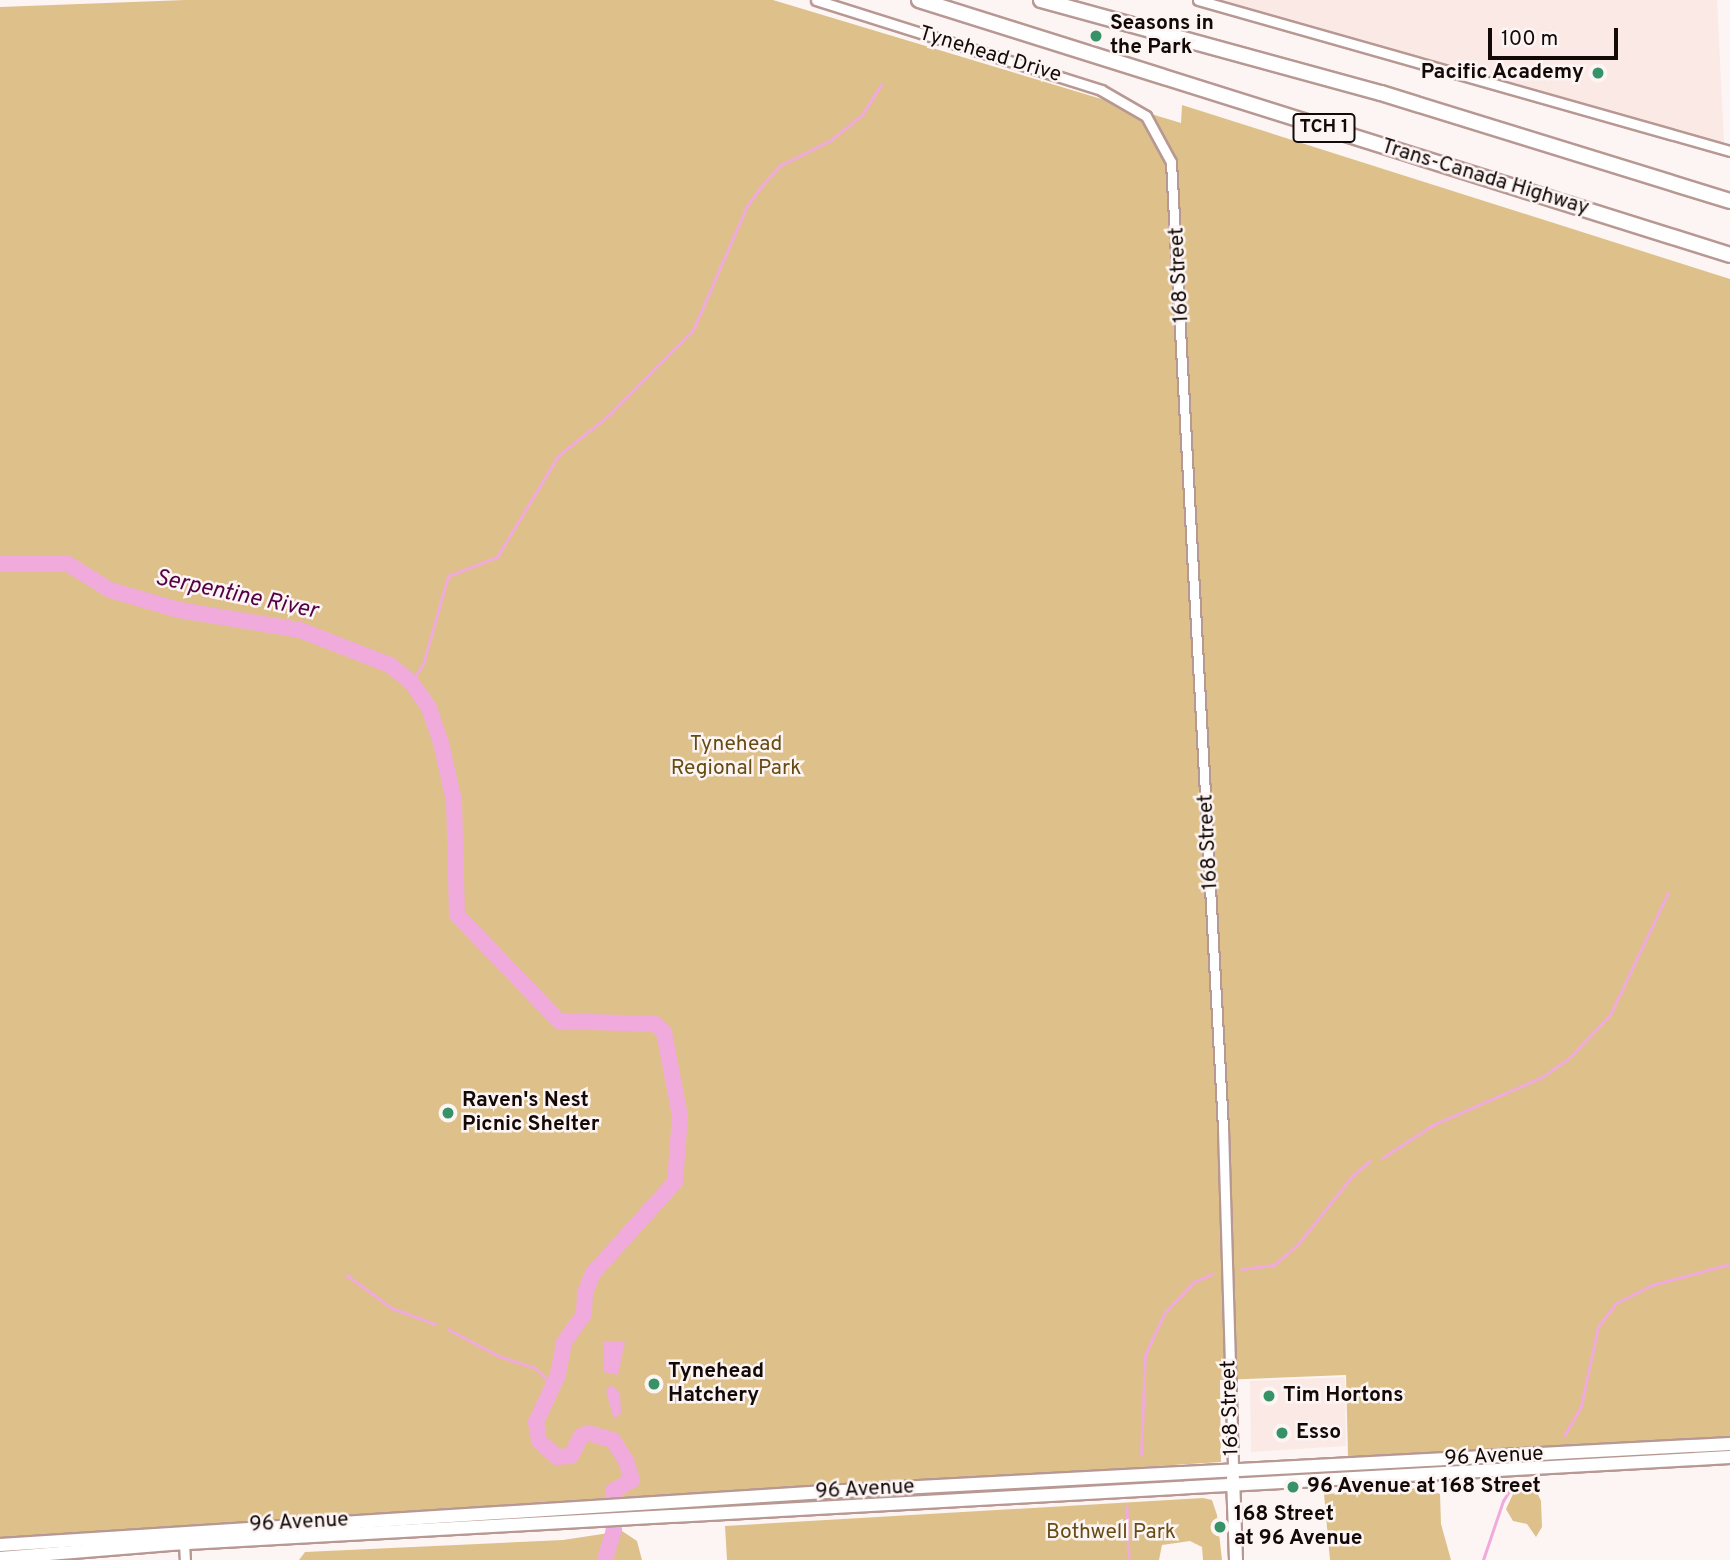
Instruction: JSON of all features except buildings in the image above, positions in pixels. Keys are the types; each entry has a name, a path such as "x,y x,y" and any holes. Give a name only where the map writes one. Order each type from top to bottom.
{"highway":[{"name":"Trans-Canada Highway","path":"919,0 1730,255"},
{"name":"TCH 1","path":"1041,0 1381,93 1730,201"}],"main road":[{"name":"96 Avenue","path":"0,1558 591,1515 1730,1444"},
{"name":"96 Avenue","path":"1233,1477 1730,1457"},
{"name":"168 Street","path":"1233,1477 1236,1560"},
{"name":"96 Avenue","path":"0,1545 203,1529 591,1515"},
{"path":"184,1543 203,1529"}],"street":[{"name":"Tynehead Drive","path":"816,0 1101,89 1130,104 1156,127"},
{"path":"1198,0 1730,152"},
{"name":"168 Street","path":"1156,127 1171,162 1179,247 1223,1128 1233,1477"},
{"path":"184,1543 185,1560"}],"shaded area":[{"name":"Pacific Academy","path":"1223,0 1717,0 1724,143 1252,9"},
{"path":"603,1342 625,1342 618,1375 604,1372"},
{"path":"1345,1377 1346,1446 1251,1452 1250,1381"},
{"path":"611,1385 620,1392 621,1413 614,1419 606,1391"}],"green space":[{"name":"Tynehead Regional Park","path":"185,0 773,0 1181,123 1182,105 1730,279 1730,1437 1348,1457 1346,1375 1220,1380 1221,1462 0,1539 0,7"},
{"path":"1534,1486 1541,1501 1542,1527 1536,1537 1527,1524 1513,1521 1506,1509 1514,1492"},
{"path":"1421,1488 1440,1494 1441,1524 1451,1560 1330,1560 1324,1494"},
{"name":"Bothwell Park","path":"1203,1498 1212,1500 1217,1515 1222,1560 1203,1560 1202,1547 1190,1541 1162,1545 1159,1560 727,1560 725,1526"},
{"path":"622,1531 637,1541 642,1560 299,1560 305,1552 563,1540"}],"waterway":[{"path":"411,682 423,664 448,576 497,557 558,456 609,415 693,330 747,206 763,184 781,165 831,140 862,115 881,85"},
{"name":"Serpentine River","path":"0,564 68,564 110,590 179,610 300,630 390,665 411,682 429,708 441,743 454,801 457,915 559,1021 655,1024 664,1032 680,1116 675,1182 593,1273 585,1293 584,1314 564,1343 558,1375 536,1422 539,1441 557,1457 571,1456 581,1436 588,1433 613,1440 626,1461 632,1480 613,1491 614,1530 605,1560"},
{"path":"1382,1158 1433,1125 1542,1077 1569,1058 1610,1015 1668,893"},
{"path":"1242,1269 1274,1265 1298,1244 1353,1175 1370,1161"},
{"path":"1564,1436 1581,1406 1598,1327 1616,1303 1652,1285 1730,1264"},
{"path":"1141,1455 1145,1355 1165,1312 1194,1282 1212,1274"},
{"path":"347,1275 392,1308 435,1324"},
{"path":"448,1329 499,1356 535,1368 554,1385"},
{"path":"1483,1560 1503,1501 1515,1482"},
{"path":"1127,1507 1129,1560"}],"place":[{"name":"Seasons in the Park","path":"1096,36"},
{"name":"Pacific Academy","path":"1598,73"},
{"name":"Raven's Nest Picnic Shelter","path":"448,1113"},
{"name":"Tynehead Hatchery","path":"654,1384"},
{"name":"Tim Hortons","path":"1269,1396"},
{"name":"Esso","path":"1282,1433"},
{"name":"96 Avenue at 168 Street","path":"1293,1487"},
{"name":"168 Street at 96 Avenue","path":"1220,1527"}]}
